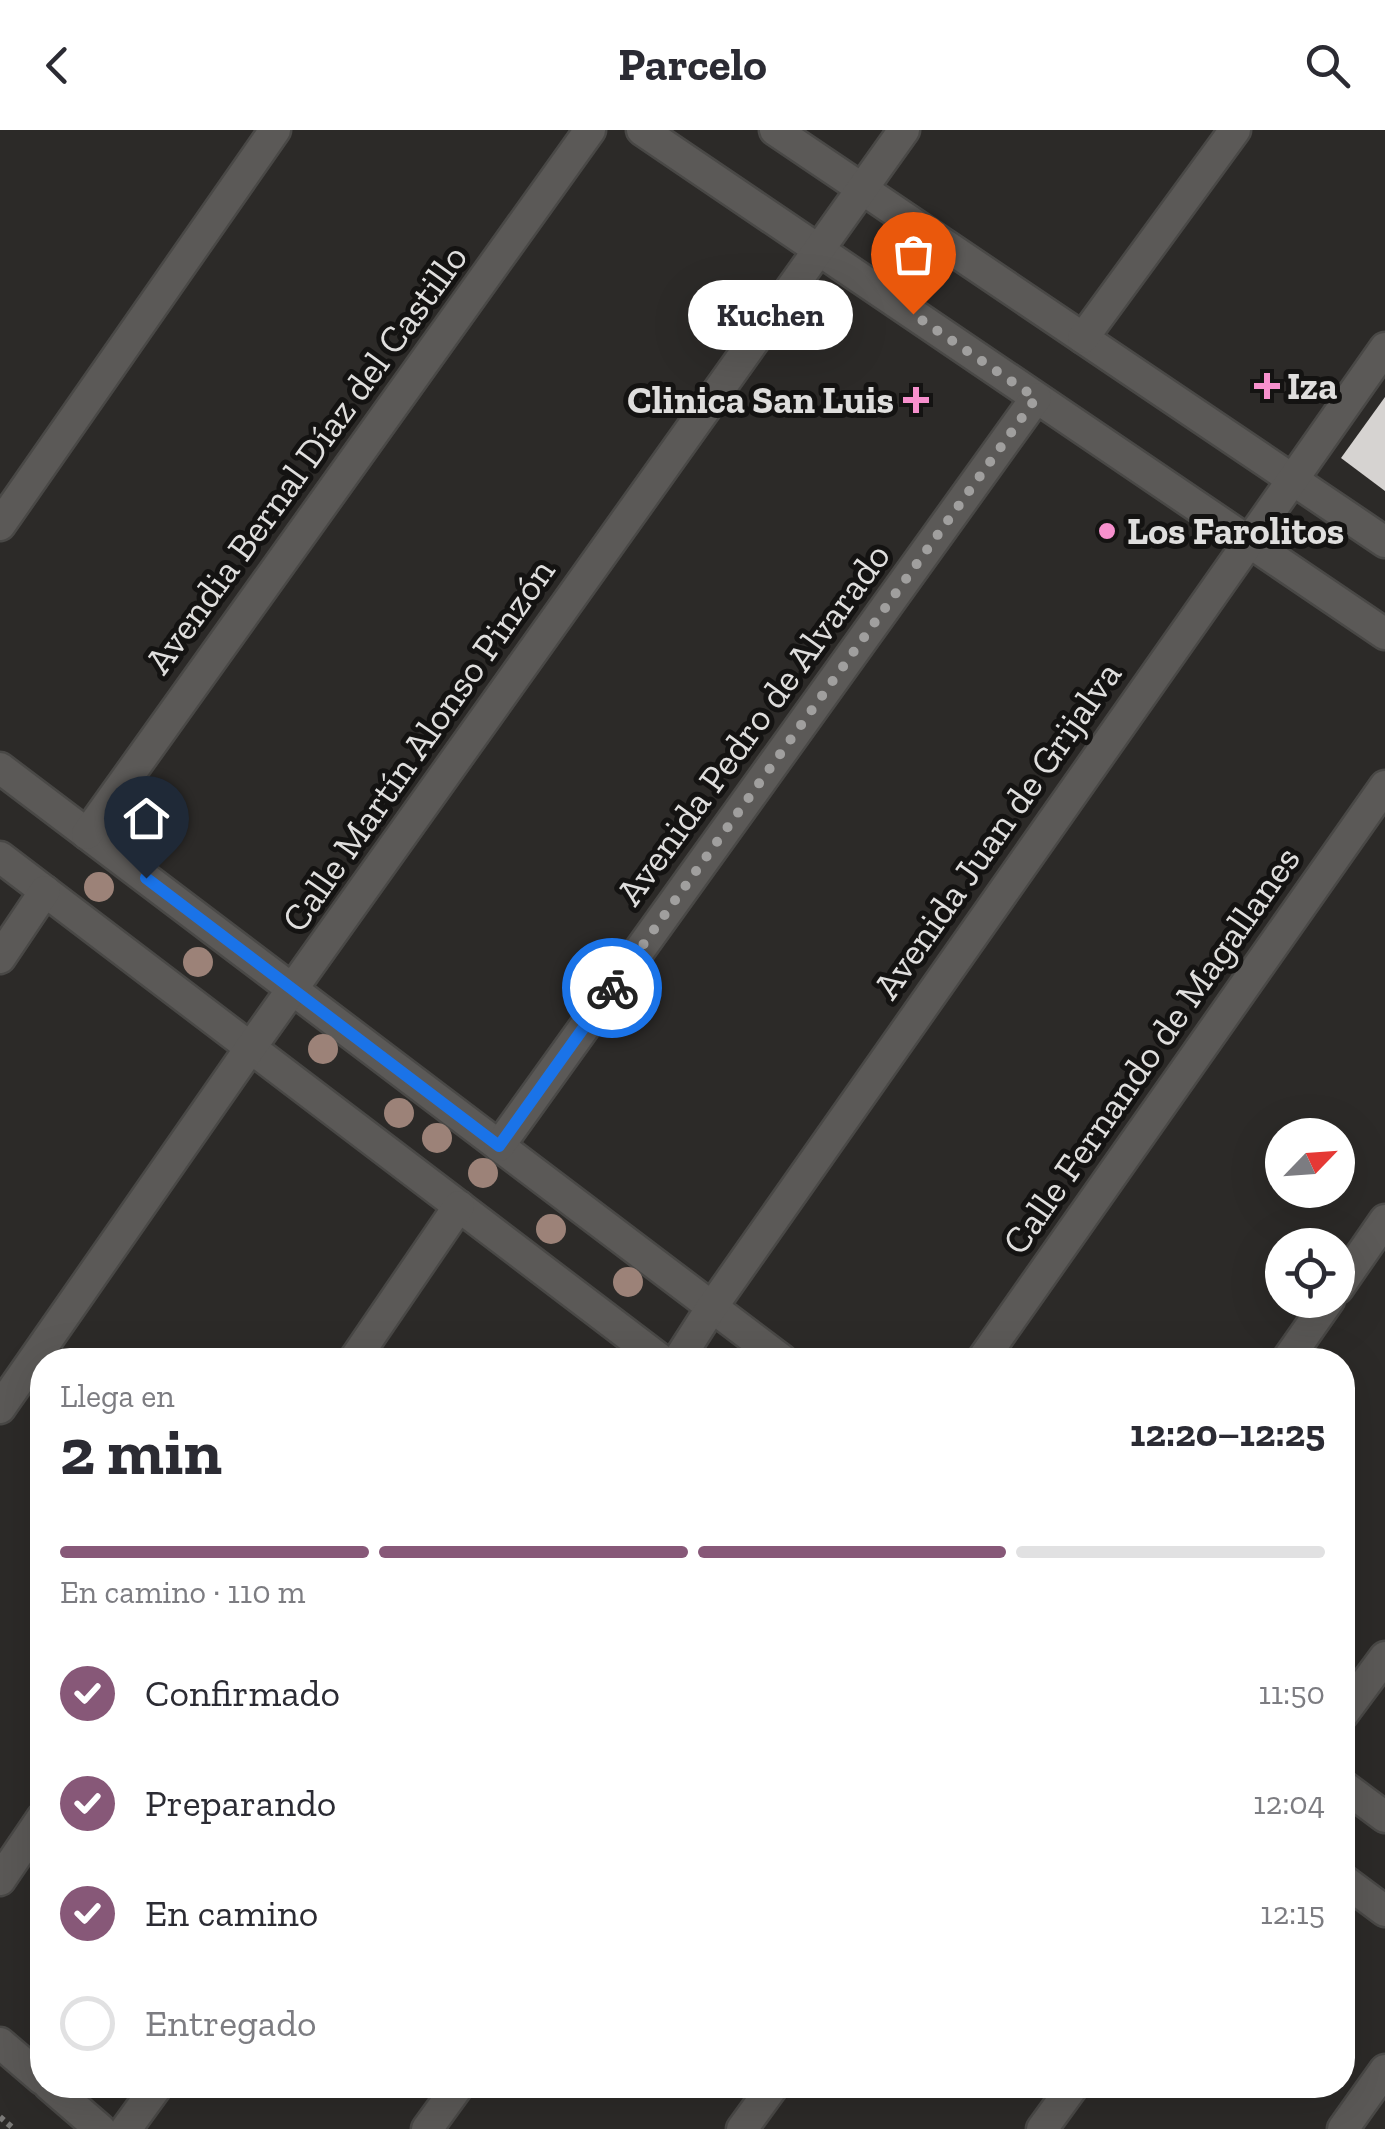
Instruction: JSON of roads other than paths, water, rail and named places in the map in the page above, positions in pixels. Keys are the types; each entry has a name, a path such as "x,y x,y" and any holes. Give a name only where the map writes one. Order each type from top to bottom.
{"street":[{"path":"0,525 275,130"},
{"name":"Avendia Bernal Díaz del Castillo","path":"87,834 590,130"},
{"path":"642,130 1385,634"},
{"path":"775,130 1385,542"},
{"name":"Calle Martín Alonso Pinzón","path":"42,1348 251,1047 904,130"},
{"path":"1083,338 1235,130"},
{"name":"Avenida Juan de Grijalva","path":"686,1348 1385,348"},
{"name":"Avenida Pedro de Alvarado","path":"499,1146 1036,398"},
{"path":"0,768 766,1348"},
{"name":"Calle Fernando de Magallanes","path":"990,1348 1385,786"},
{"path":"0,857 646,1348"},
{"path":"0,958 45,891"},
{"path":"362,1348 459,1206"},
{"path":"1355,1263 1385,1220"},
{"path":"1295,1348 1316,1318"},
{"name":"Calle Martín Alonso Pinzón","path":"0,1408 30,1365"},
{"path":"1355,1698 1385,1657"},
{"path":"1355,1794 1385,1817"},
{"path":"0,1880 30,1836"},
{"path":"1355,1889 1385,1911"},
{"path":"0,2043 30,2069"},
{"path":"1343,2129 1385,2070"},
{"path":"64,2098 100,2129"},
{"path":"126,2129 149,2098"},
{"path":"427,2129 450,2098"},
{"path":"742,2129 765,2098"},
{"path":"1042,2129 1065,2098"}],"place":[{"name":"Kuchen","path":"913,314"},
{"name":"Iza","path":"1267,386"},
{"name":"Clinica San Luis","path":"916,400"},
{"name":"Los Farolitos","path":"1107,531"}]}
